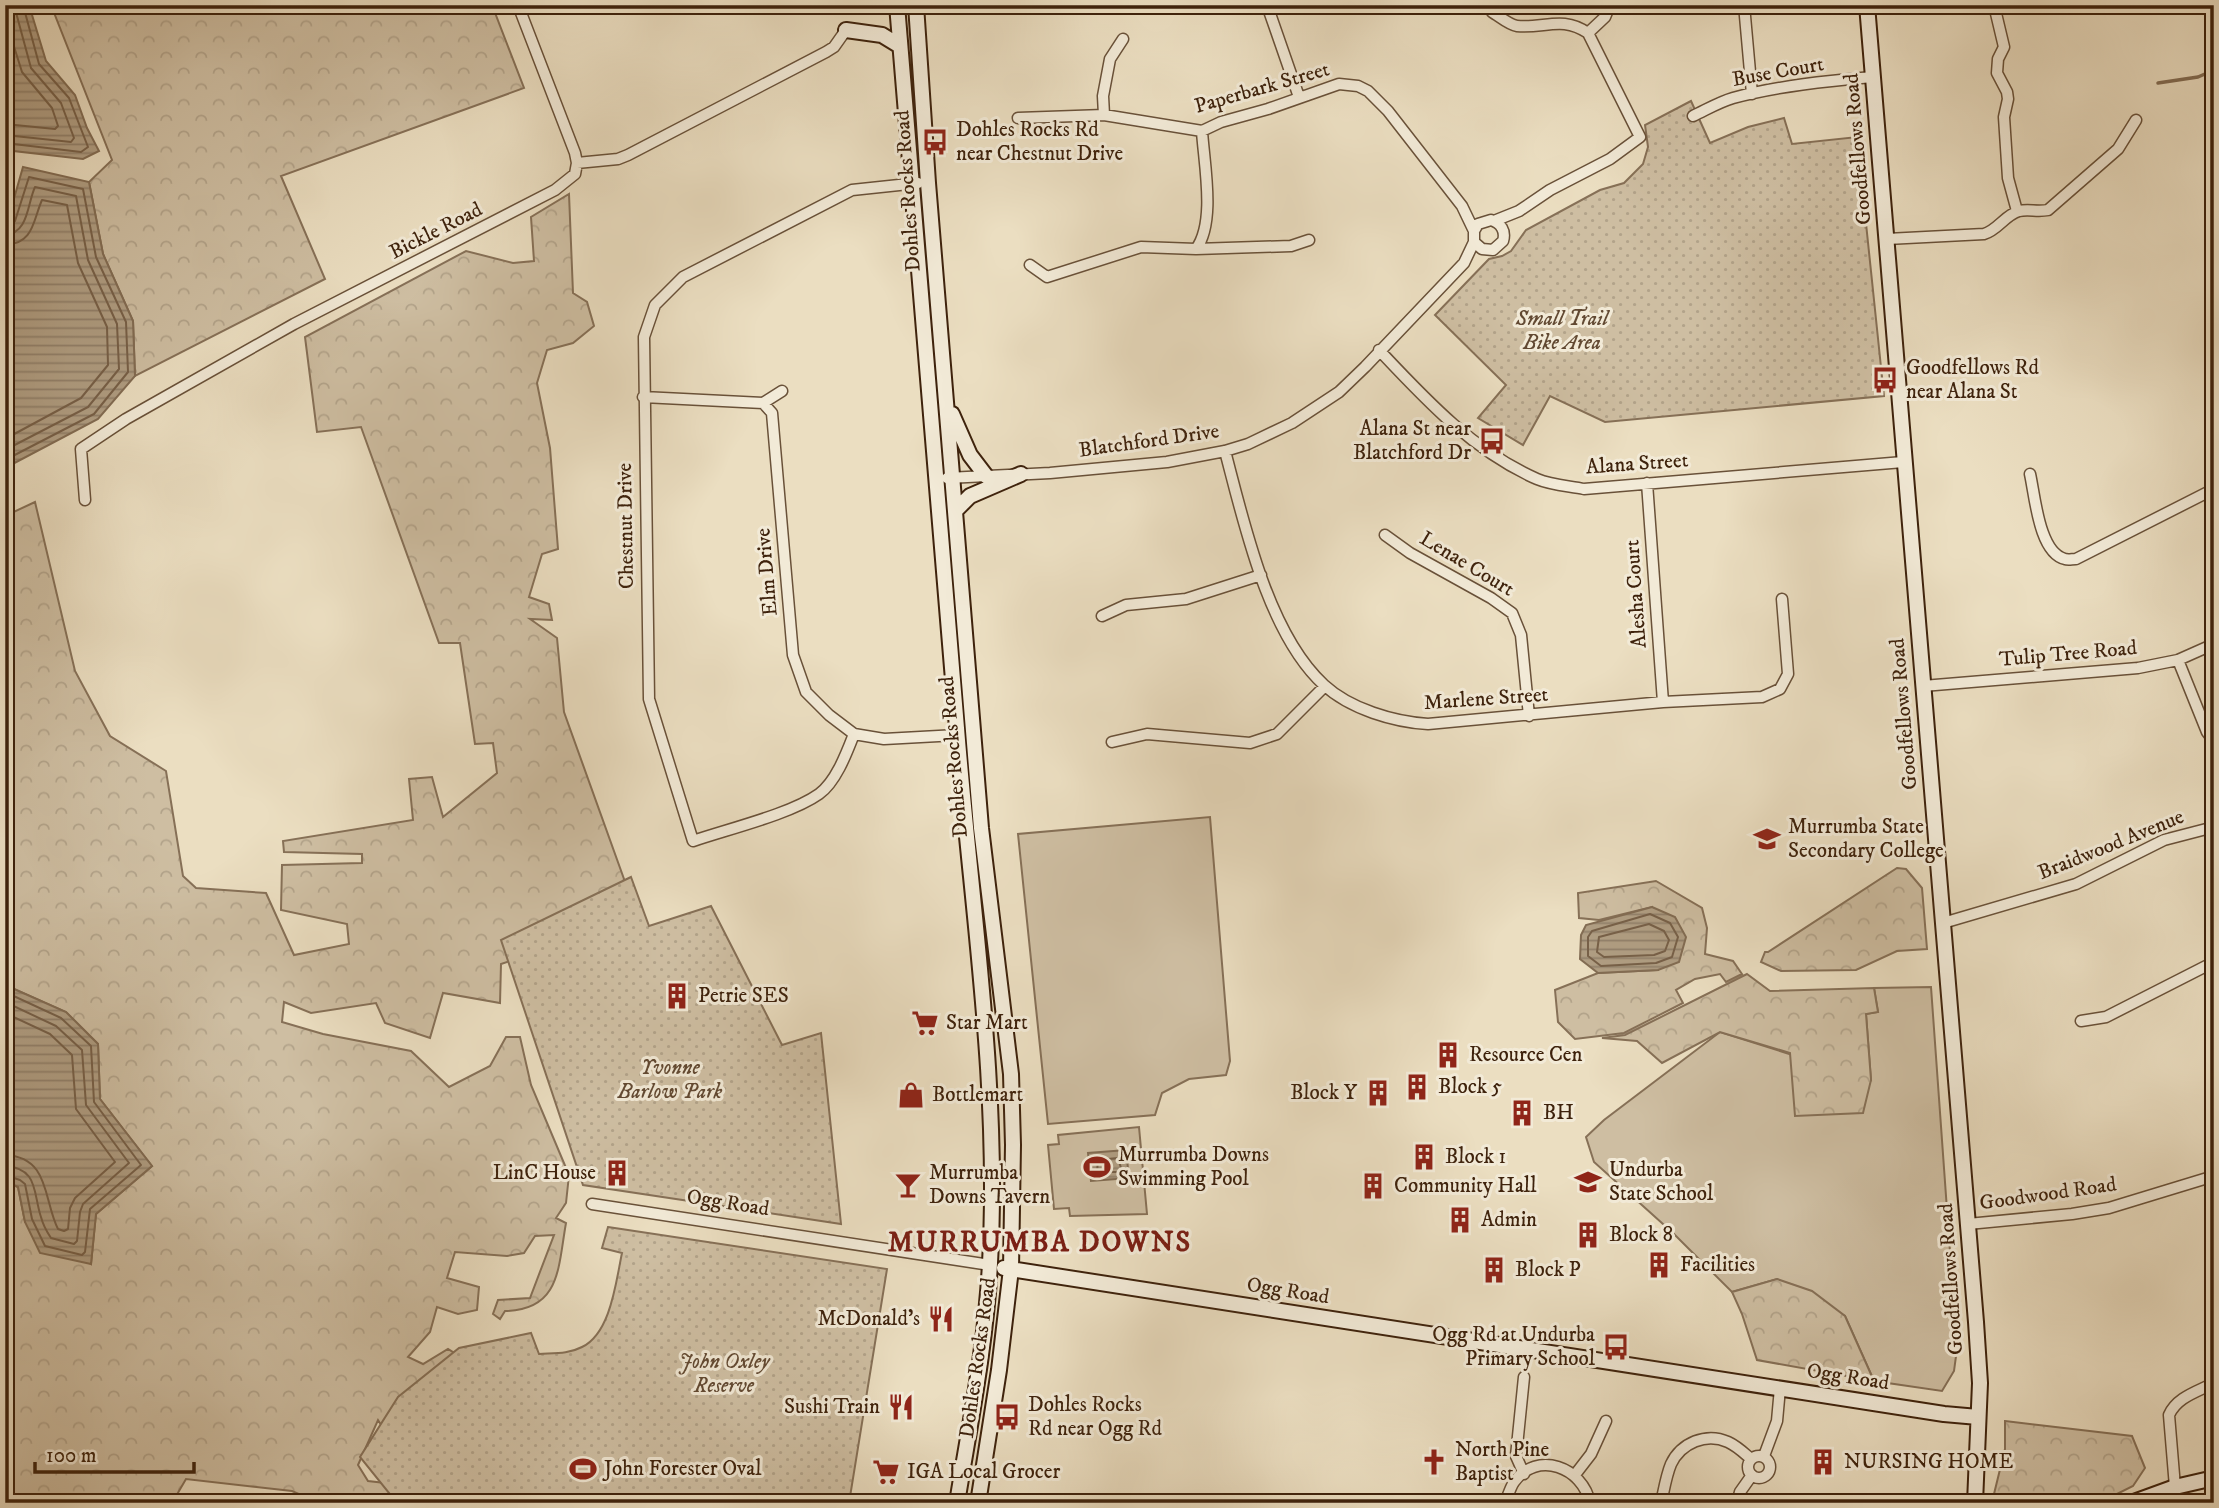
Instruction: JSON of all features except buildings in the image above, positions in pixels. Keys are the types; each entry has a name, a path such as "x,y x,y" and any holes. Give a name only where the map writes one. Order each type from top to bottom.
{"main road":[{"name":"Dohles Rocks Road","path":"897,5 912,184 945,478 955,511 981,828 1011,1074 1011,1269 999,1370 978,1503"},
{"name":"Dohles Rocks Road","path":"916,5 945,396 945,478 957,735 990,1091 990,1265 981,1356 957,1503"},
{"name":"Goodfellows Road","path":"1867,5 1980,1383 1975,1503"},
{"path":"846,30 881,35 900,46"},
{"path":"945,396 970,455 986,476"},
{"path":"955,511 970,496 1021,474"},
{"name":"Ogg Road","path":"990,1265 1944,1414 1978,1417"},
{"path":"2131,1503 2175,1486 2214,1478"}],"street":[{"path":"518,5 577,163 618,159 628,155 830,50 846,30"},
{"path":"1267,5 1299,97"},
{"path":"1588,33 1605,17 1610,5"},
{"path":"1744,5 1752,94"},
{"path":"1994,5 2004,47 1998,59 1997,73 2008,99 2004,117 2008,178 2017,211"},
{"path":"1492,12 1515,26 1557,22 1588,33 1640,137 1610,159 1550,190 1519,211 1478,224 1474,236 1479,248 1486,251 1499,247 1503,242 1504,232 1519,211"},
{"path":"1104,115 1103,96 1110,59 1123,39"},
{"name":"Buse Court","path":"1693,116 1730,99 1752,94 1873,77"},
{"name":"Paperbark Street","path":"1018,118 1104,115 1202,131 1221,122 1339,84 1357,86 1368,91 1388,111 1462,206 1474,236"},
{"path":"1887,239 1984,234 1992,232 2017,211 2039,212 2057,204 2118,149 2136,120"},
{"path":"1196,249 1203,238 1207,221 1202,131"},
{"name":"Bickle Road","path":"85,500 81,449 126,419 294,324 555,190 571,179 577,163"},
{"name":"Chestnut Drive","path":"854,734 842,765 821,793 792,807 693,841 649,699 644,337 655,305 683,277 852,190 928,183"},
{"name":"Paperbark Street","path":"1462,206 1490,220"},
{"path":"1490,220 1501,226 1504,232"},
{"name":"Blatchford Drive","path":"1464,263 1474,236"},
{"path":"1030,265 1047,277 1141,247 1196,249 1291,246 1309,240"},
{"name":"Blatchford Drive","path":"945,478 1184,460 1225,451 1276,431 1309,413 1353,379 1464,263 1486,251"},
{"name":"Alana Street","path":"1379,350 1435,409 1495,457 1539,480 1584,489 1903,462"},
{"path":"643,397 763,403 782,391"},
{"name":"Elm Drive","path":"763,403 772,413 793,655 806,692 829,715 854,734"},
{"name":"Marlene Street","path":"1225,451 1249,544 1296,652 1325,686 1384,718 1404,723 1428,724 1663,702 1762,697 1780,690 1788,674 1782,599"},
{"path":"2030,474 2043,533 2053,552 2064,559 2076,559 2214,489"},
{"name":"Alesha Court","path":"1647,483 1663,702"},
{"name":"Lenae Court","path":"1385,535 1410,553 1491,597 1512,614 1521,635 1529,716"},
{"path":"1102,616 1126,606 1186,599 1261,575"},
{"name":"Tulip Tree Road","path":"1923,686 2138,668 2178,660 2214,644"},
{"path":"2178,660 2207,732 2214,741"},
{"path":"1112,742 1147,734 1250,743 1277,734 1325,686"},
{"path":"854,734 884,739 957,735"},
{"name":"Braidwood Avenue","path":"1943,923 2076,884 2164,840 2214,827"},
{"path":"2081,1021 2106,1017 2214,962"},
{"name":"Goodwood Road","path":"1968,1224 2099,1210 2214,1176"},
{"name":"Ogg Road","path":"592,1204 990,1265"},
{"path":"1524,1377 1516,1456 1524,1474"},
{"path":"2175,1486 2169,1415 2174,1405 2182,1399 2214,1383"},
{"path":"1763,1456 1777,1421 1780,1388"},
{"path":"1574,1476 1591,1454 1606,1421"},
{"path":"1661,1503 1671,1465 1690,1443 1711,1438 1723,1440 1751,1459"},
{"path":"1763,1456 1770,1464 1770,1471 1761,1478 1752,1475 1748,1468 1751,1459 1763,1456"},
{"path":"1505,1503 1515,1481 1532,1468 1550,1465 1566,1468 1588,1494 1590,1503"},
{"path":"1737,1503 1740,1492 1752,1475"}],"green space":[{"path":"51,5 492,5 524,88 281,176 325,279 135,376 133,321 103,254 89,182 112,160"},
{"name":"Small Trail Bike Area","path":"1691,101 1710,143 1748,127 1784,118 1792,144 1857,137 1884,396 1605,422 1550,396 1523,445 1478,418 1506,385 1435,315 1489,259 1511,251 1526,230 1600,190 1624,183 1643,164 1648,147 1645,125"},
{"path":"569,194 573,293 587,302 594,326 573,343 547,350 537,383 550,448 558,549 542,554 529,597 549,604 552,620 530,619 557,638 564,712 624,879 599,954 534,953 501,964 500,1003 443,993 430,1038 385,1023 376,1003 311,1013 284,1002 282,1022 323,1034 411,1051 449,1087 490,1066 506,1037 520,1037 531,1085 569,1175 566,1203 556,1218 566,1223 554,1283 537,1303 523,1309 505,1311 500,1319 493,1314 498,1300 530,1298 554,1235 535,1236 524,1253 507,1256 455,1252 447,1278 479,1287 477,1310 458,1314 437,1307 430,1332 408,1357 423,1364 448,1349 470,1363 399,1453 378,1420 358,1465 368,1481 394,1484 445,1503 319,1503 292,1491 186,1479 172,1503 5,1503 5,1181 18,1187 25,1222 91,1264 96,1214 152,1166 100,1099 98,1044 66,1012 5,985 5,516 35,502 75,671 110,736 166,771 183,876 196,888 266,893 294,955 349,944 347,924 281,910 282,865 362,863 362,854 284,852 283,841 413,820 409,779 432,777 443,817 497,773 493,743 475,744 460,643 439,643 361,427 317,432 305,337 466,251 513,263 534,261 531,217"},
{"path":"1210,817 1230,1061 1226,1075 1189,1079 1162,1093 1155,1115 1048,1124 1018,834"},
{"path":"1897,868 1906,869 1922,888 1927,949 1897,951 1856,970 1781,971 1761,962 1765,952"},
{"name":"Yvonne Barlow Park","path":"631,877 649,926 711,906 782,1045 821,1033 841,1224 583,1185 501,940"},
{"path":"1656,881 1702,908 1707,928 1705,954 1733,961 1742,974 1726,982 1720,974 1695,979 1676,990 1683,1003 1624,1033 1575,1039 1558,1022 1555,990 1598,973 1658,970 1652,907 1599,920 1579,918 1578,893"},
{"path":"1747,974 1770,991 1874,988 1878,1012 1866,1014 1871,1080 1863,1113 1795,1116 1790,1053 1720,1032 1662,1063 1637,1041 1602,1038 1625,1035"},
{"path":"1931,987 1957,1349 1954,1371 1942,1391 1874,1381 1845,1316 1777,1279 1732,1292 1673,1233 1594,1162 1586,1137 1604,1120 1720,1032 1871,1080 1866,1014 1878,1012 1874,988"},
{"name":"Murrumba Downs Swimming Pool","path":"1139,1127 1147,1214 1070,1216 1069,1208 1054,1209 1048,1145 1059,1144 1058,1135"},
{"name":"John Oxley Reserve","path":"608,1227 887,1269 849,1503 397,1503 360,1457 398,1397 459,1348 531,1333 539,1354 556,1353 577,1349 592,1340 600,1330 611,1305 622,1253 602,1248"},
{"path":"1777,1279 1812,1291 1845,1316 1874,1381 1757,1360 1732,1292"},
{"path":"2005,1421 2132,1436 2145,1468 2133,1486 2099,1503 1997,1503 1994,1494 2005,1449"}],"water":[{"path":"5,5 29,5 46,61 75,95 99,151 83,159 5,150"},
{"path":"23,167 89,182 103,254 133,321 135,376 98,419 5,468 5,230"},
{"path":"1652,907 1675,917 1686,937 1679,962 1658,970 1598,973 1580,959 1581,935 1586,925"},
{"path":"5,985 66,1012 98,1044 100,1099 152,1166 96,1214 91,1264 40,1253 25,1222 18,1187 5,1181"},
{"path":"1126,1150 1129,1178 1091,1181 1088,1153"}],"waterway":[{"path":"2158,83 2198,77 2214,70"}],"place":[{"name":"Dohles Rocks Rd near Chestnut Drive","path":"935,142"},
{"name":"Goodfellows Rd near Alana St","path":"1885,380"},
{"name":"Alana St near Blatchford Dr","path":"1492,441"},
{"name":"Murrumba State Secondary College","path":"1767,839"},
{"name":"Petrie SES","path":"677,996"},
{"name":"Star Mart","path":"925,1023"},
{"name":"Resource Cen","path":"1448,1055"},
{"name":"Block 5","path":"1417,1087"},
{"name":"Block Y","path":"1378,1093"},
{"name":"Bottlemart","path":"911,1095"},
{"name":"BH","path":"1522,1113"},
{"name":"Block 1","path":"1424,1157"},
{"name":"Murrumba Downs Swimming Pool","path":"1097,1167"},
{"name":"LinC House","path":"617,1173"},
{"name":"Undurba State School","path":"1588,1182"},
{"name":"Murrumba Downs Tavern","path":"908,1185"},
{"name":"Community Hall","path":"1373,1186"},
{"name":"Admin","path":"1460,1220"},
{"name":"Block 8","path":"1588,1235"},
{"name":"Facilities","path":"1659,1265"},
{"name":"Block P","path":"1494,1270"},
{"name":"McDonald's","path":"941,1319"},
{"name":"Ogg Rd at Undurba Primary School","path":"1616,1347"},
{"name":"Sushi Train","path":"901,1407"},
{"name":"Dohles Rocks Rd near Ogg Rd","path":"1007,1417"},
{"name":"North Pine Baptist","path":"1434,1462"},
{"name":"NURSING HOME","path":"1823,1462"},
{"name":"John Forester Oval","path":"583,1469"},
{"name":"IGA Local Grocer","path":"886,1472"}],"district":[{"name":"MURRUMBA DOWNS","path":"1040,1242"}]}
